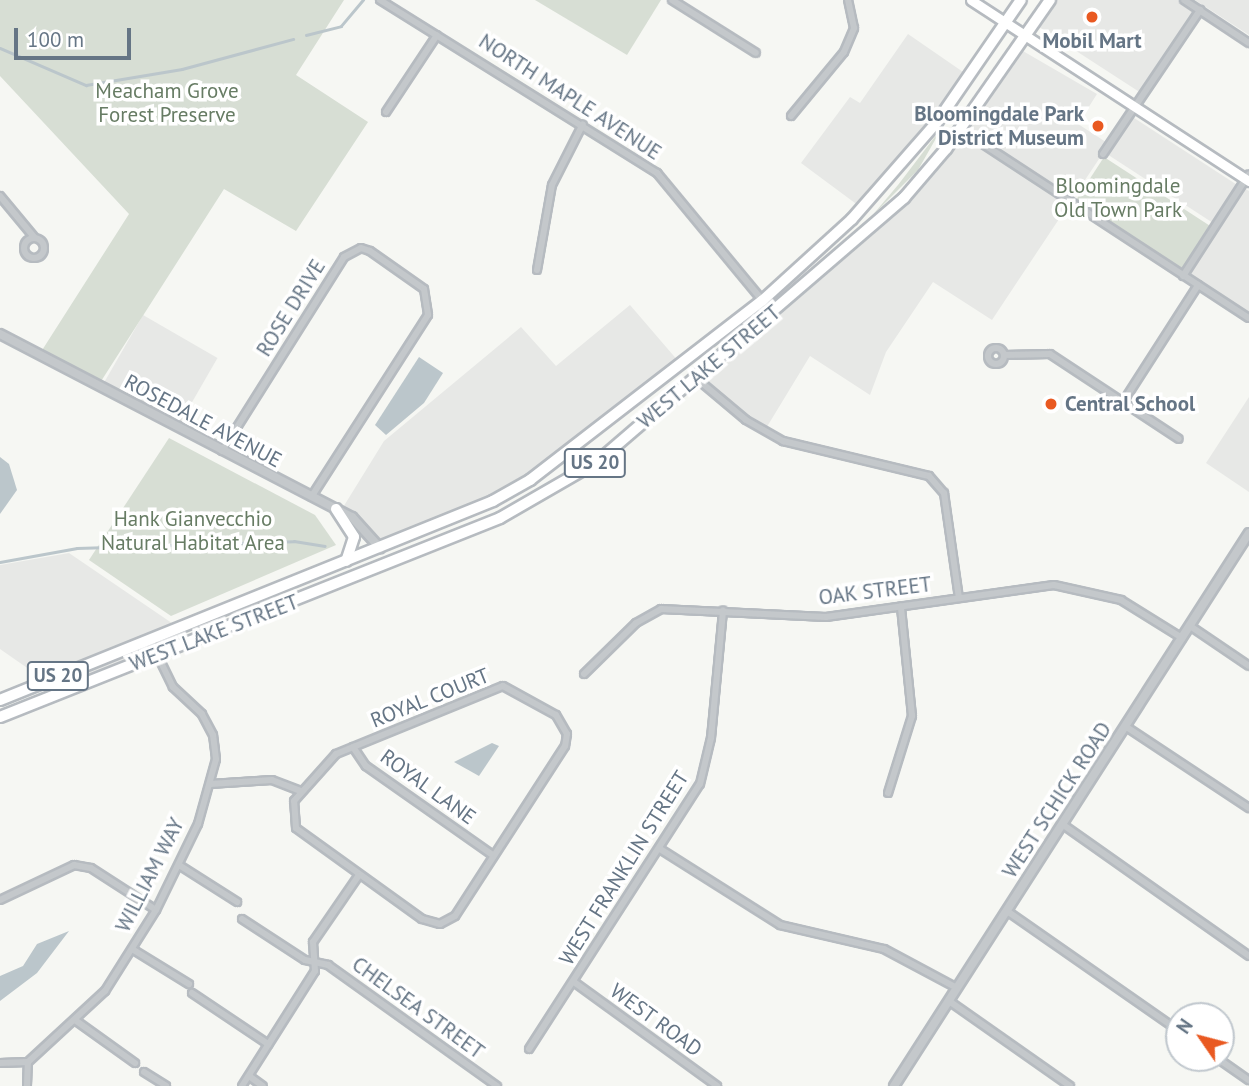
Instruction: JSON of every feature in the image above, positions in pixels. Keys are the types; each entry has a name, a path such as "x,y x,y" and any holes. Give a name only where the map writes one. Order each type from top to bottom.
{"main road":[{"path":"971,0 1248,178"},
{"name":"US 20","path":"1006,23 1021,0"},
{"name":"US 20","path":"1025,35 1050,0"},
{"name":"WEST LAKE STREET","path":"0,700 380,548 530,480 763,300 899,170 1006,23"},
{"name":"WEST LAKE STREET","path":"0,717 500,517 597,462 871,230 960,129 1025,35"},
{"path":"336,509 354,537 345,561"},
{"path":"380,548 386,563"}],"street":[{"name":"NORTH MAPLE AVENUE","path":"380,0 583,124 666,181 773,314"},
{"path":"672,0 756,53"},
{"path":"791,116 844,52 854,29 848,0"},
{"path":"1184,0 1249,43"},
{"path":"1103,154 1200,10"},
{"path":"386,112 437,35"},
{"path":"537,270 552,185 583,124"},
{"path":"960,129 1249,318"},
{"path":"1183,276 1248,178"},
{"path":"0,196 34,237"},
{"name":"ROSE DRIVE","path":"222,451 344,257 360,248 370,251 424,289 428,315 311,497"},
{"path":"1123,402 1198,285"},
{"name":"ROSEDALE AVENUE","path":"0,334 336,509 368,528 380,548"},
{"path":"1004,355 1050,354 1179,439"},
{"path":"696,377 746,420 783,441 934,480 944,493 959,598"},
{"name":"WEST SCHICK ROAD","path":"894,1086 1249,533"},
{"name":"OAK STREET","path":"584,674 636,623 661,608 826,617 959,598 1077,587 1121,600 1182,638"},
{"path":"888,793 912,716 901,607"},
{"name":"WEST FRANKLIN STREET","path":"529,1049 696,791 709,756 723,611"},
{"path":"1190,626 1249,666"},
{"name":"WILLIAM WAY","path":"28,1062 105,991 156,910 179,865 210,784 216,760 210,727 173,687 158,656"},
{"name":"ROYAL COURT","path":"353,747 503,686 556,715 567,734 565,746 491,854"},
{"path":"1125,726 1249,808"},
{"name":"ROYAL LANE","path":"353,747 366,766 491,854 459,912 440,924 422,919 296,828 291,817 301,791 326,762 353,747"},
{"path":"210,784 272,780 301,791"},
{"path":"1062,824 1249,956"},
{"path":"660,849 779,925 879,947 957,988"},
{"path":"0,900 74,865 91,868 156,910"},
{"path":"179,865 237,902"},
{"path":"242,1086 317,961 313,942 359,875"},
{"path":"1007,911 1165,1021"},
{"path":"242,919 305,960 317,961"},
{"path":"132,948 189,984"},
{"name":"CHELSEA STREET","path":"317,961 497,1086"},
{"name":"WEST ROAD","path":"574,982 717,1086"},
{"path":"192,993 268,1044"},
{"path":"949,1001 1070,1086"},
{"path":"75,1020 135,1063"},
{"path":"0,1063 28,1062 27,1086"},
{"path":"144,1072 166,1086"},
{"path":"249,1076 263,1086"}],"shaded area":[{"path":"1047,0 1187,0 1199,8 1141,93 1033,23"},
{"path":"1195,0 1249,0 1249,35"},
{"path":"908,34 966,74 898,168 859,206 801,163 850,97 860,103"},
{"path":"1016,47 1097,94 1078,124 1109,144 1071,201 960,125"},
{"path":"1131,116 1238,186 1214,223 1106,154"},
{"path":"959,129 1069,204 992,320 933,282 886,352 870,395 810,356 765,430 746,419 700,378 916,189"},
{"path":"1242,187 1249,191 1249,317 1185,275"},
{"path":"630,305 679,362 579,442 507,490 381,545 369,526 342,509 384,441 521,327 556,366"},
{"path":"143,315 217,358 177,428 103,385"},
{"path":"419,357 443,373 424,403 386,435 375,425"},
{"path":"1249,397 1249,492 1206,463"},
{"path":"0,457 9,464 17,490 0,514"},
{"path":"69,553 185,632 157,650 56,688 0,649 0,565"},
{"path":"492,743 499,746 479,776 454,762"},
{"path":"69,931 37,973 0,1001 0,976 23,966 37,944"}],"green space":[{"name":"Meacham Grove Forest Preserve","path":"0,0 344,0 296,75 368,122 296,231 224,189 98,386 39,355 129,214 0,76"},
{"path":"535,0 661,0 627,55"},
{"path":"943,126 918,170 871,217 898,185"},
{"name":"Bloomingdale Old Town Park","path":"1104,157 1211,227 1182,272 1075,202"},
{"name":"Hank Gianvecchio Natural Habitat Area","path":"169,438 315,515 336,545 171,616 89,560"}],"waterway":[{"path":"306,35 341,26 363,0"},
{"path":"0,48 86,85 182,69 293,39"},
{"path":"0,562 77,548 294,541 325,546"}],"place":[{"name":"Mobil Mart","path":"1092,17"},
{"name":"Bloomingdale Park District Museum","path":"1098,126"},
{"name":"Central School","path":"1051,404"}]}
